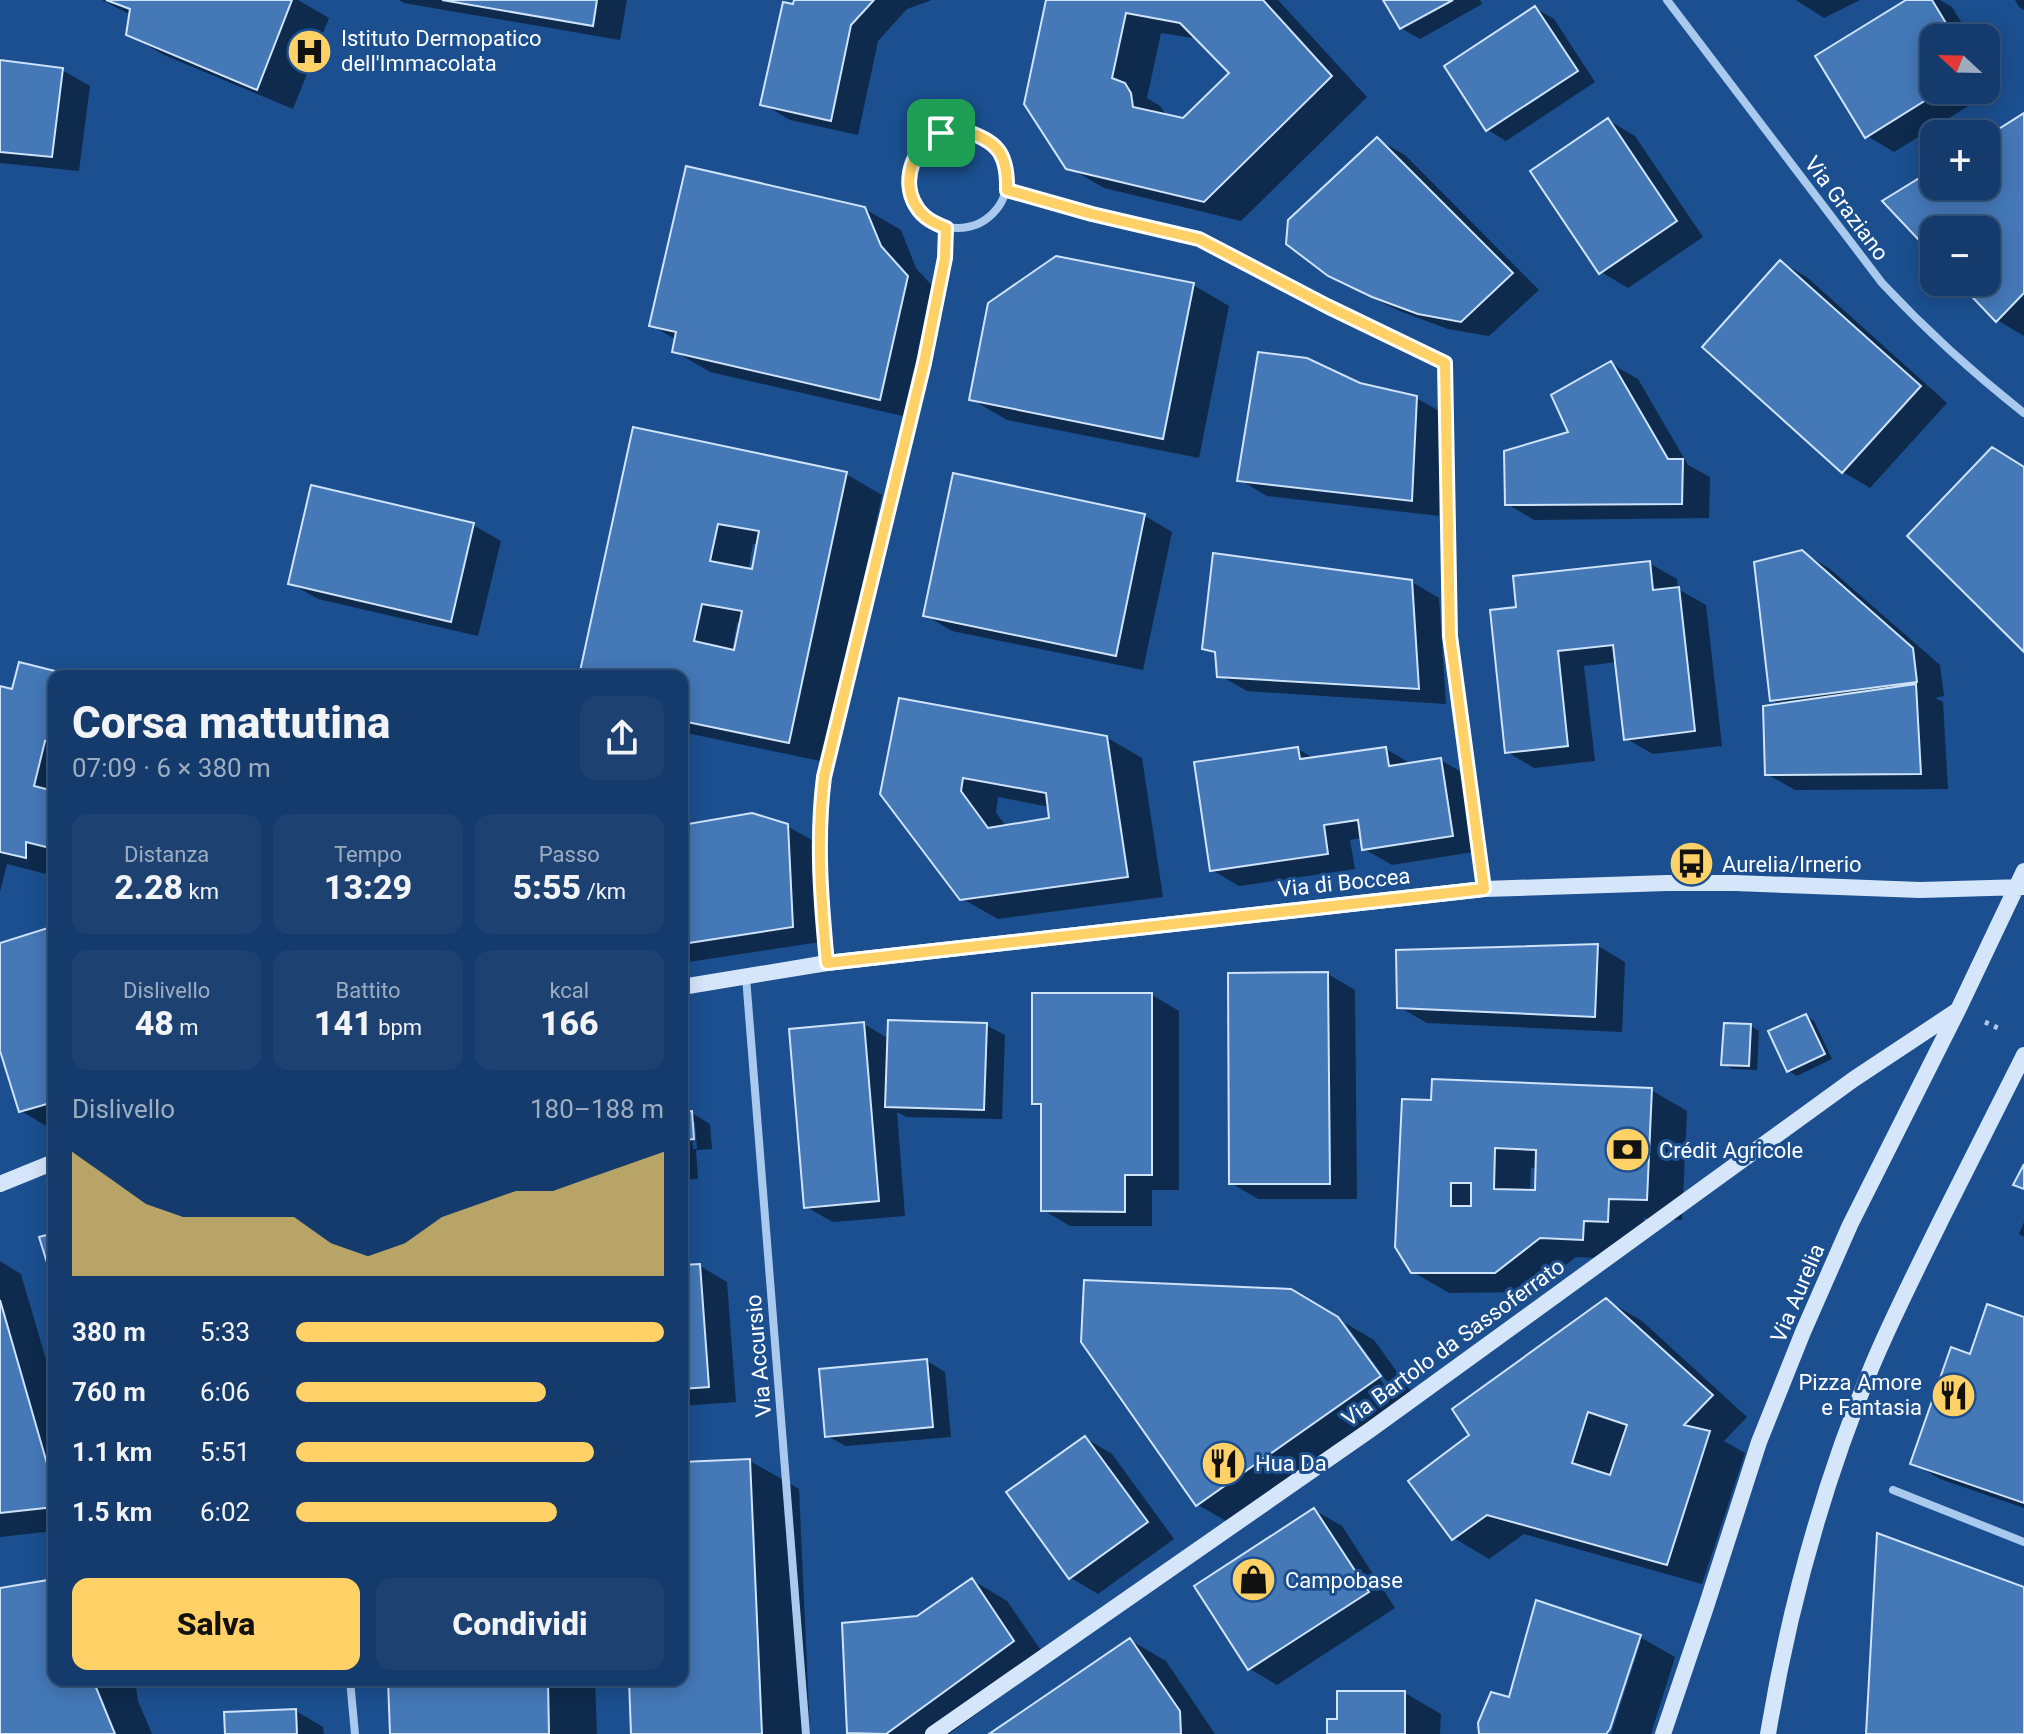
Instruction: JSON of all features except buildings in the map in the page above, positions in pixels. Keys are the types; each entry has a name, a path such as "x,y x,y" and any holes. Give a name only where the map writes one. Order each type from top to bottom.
{"main road":[{"name":"Via Aurelia","path":"1663,1734 1759,1442 1786,1374 1850,1225 2020,888 2024,871"},
{"name":"Via di Boccea","path":"688,986 827,963 1484,889 1667,883 1920,890 2020,888"},
{"name":"Via Bartolo da Sassoferrato","path":"933,1734 1370,1430 1854,1079 1958,1010"},
{"path":"1768,1734 1806,1558 1872,1366 1914,1274 2024,1055"},
{"path":"0,1184 48,1164"}],"street":[{"name":"Via Graziano","path":"1667,0 1882,283 1940,342 2024,413"},
{"path":"961,130 982,135 998,149 1008,169 1007,190 996,213 975,227 946,228 929,221 915,205 909,185 912,163 922,145 941,133 961,130"},
{"path":"1007,190 1199,239 1445,363 1450,636 1484,889"},
{"path":"827,963 819,856 824,777 924,363 945,258 946,228"},
{"name":"Via Accursio","path":"746,975 806,1734"},
{"path":"1893,1490 2024,1542"},
{"path":"351,1686 355,1734"}],"path":[{"path":"1984,1022 1998,1028"}],"place":[{"name":"Istituto Dermopatico dell'Immacolata","path":"310,51"},
{"name":"Aurelia/Irnerio","path":"1691,864"},
{"name":"Crédit Agricole","path":"1628,1150"},
{"name":"Pizza Amore e Fantasia","path":"1953,1395"},
{"name":"Hua Da","path":"1224,1463"},
{"name":"Campobase","path":"1254,1580"}],"route":[{"path":"961,130 982,135 998,149 1008,169 1007,190 1199,239 1445,363 1450,636 1484,889 827,963 819,856 820,805 824,777 924,363 945,258 946,228 929,221 915,205 909,185 912,163 922,145 941,133 961,130"}]}
